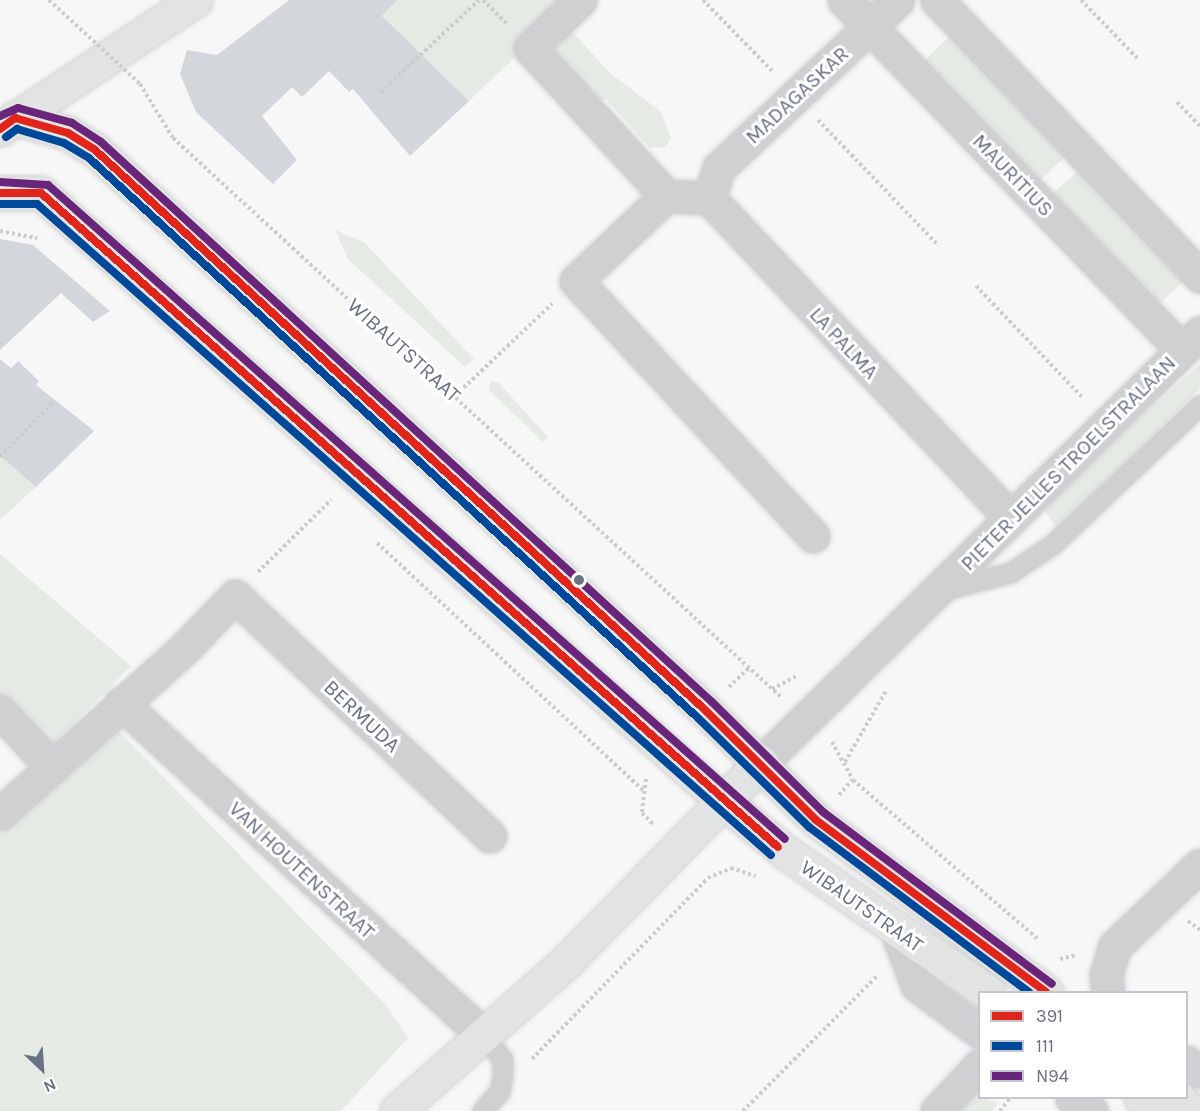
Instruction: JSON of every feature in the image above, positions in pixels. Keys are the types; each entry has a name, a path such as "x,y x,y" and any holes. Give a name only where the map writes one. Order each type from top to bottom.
{"main road":[{"path":"7,124 195,0"},
{"name":"WIBAUTSTRAAT","path":"7,124 68,134 95,150 761,763 816,820 1043,991"},
{"name":"WIBAUTSTRAAT","path":"0,193 41,193 723,801 897,932 985,991"},
{"name":"PIETER JELLES TROELSTRALAAN","path":"397,1111 566,962 761,763"},
{"path":"1143,1099 1163,1111"},
{"path":"1179,1099 1192,1111"}],"street":[{"path":"580,0 530,48 666,196 709,198"},
{"name":"MAURITIUS","path":"844,0 1191,341"},
{"name":"MADAGASKAR","path":"709,198 720,168 898,0"},
{"path":"937,0 1200,276"},
{"path":"666,196 576,280 813,536"},
{"name":"LA PALMA","path":"709,198 1010,517"},
{"name":"PIETER JELLES TROELSTRALAAN","path":"761,763 808,722 1010,517 1191,341"},
{"path":"0,814 50,765 185,648 235,596"},
{"name":"BERMUDA","path":"235,596 490,836"},
{"name":"VAN HOUTENSTRAAT","path":"121,703 484,1036"},
{"path":"0,711 50,765"},
{"path":"1108,991 1106,975 1115,946 1200,866"},
{"path":"897,932 917,985 978,1031"},
{"path":"937,1111 978,1067"},
{"path":"1073,1099 1091,1111"}],"lane":[{"name":"PIETER JELLES TROELSTRALAAN","path":"936,593 1002,576 1054,544 1200,406"},
{"path":"483,1111 500,1092 503,1060 484,1036"}],"path":[{"name":"WIBAUTSTRAAT","path":"49,0 140,84 174,138 772,688"},
{"path":"381,92 478,0"},
{"path":"703,0 938,245"},
{"path":"1081,0 1139,60"},
{"path":"1177,102 1200,126"},
{"path":"455,397 576,280"},
{"path":"976,286 1106,423"},
{"path":"0,456 54,401"},
{"path":"235,596 331,500"},
{"path":"808,722 835,745 853,780 1043,944"},
{"path":"642,813 654,825"},
{"path":"500,1092 708,878 730,868 760,878"},
{"path":"1052,951 1061,959 1115,946"},
{"path":"743,1111 887,966"},
{"path":"1000,1111 1009,1099"}],"shaded area":[{"path":"289,0 397,0 382,16 469,101 410,156 353,89 349,92 329,71 302,97 292,87 262,116 297,160 273,184 196,112 180,74 187,50 217,55"},
{"path":"397,0 575,0 469,101 382,16"},
{"path":"565,24 611,74 660,111 671,137 666,147 650,148 606,99 598,104 544,48"},
{"path":"954,32 1068,154 1036,184 922,63"},
{"path":"1083,166 1187,278 1154,309 1049,197"},
{"path":"335,230 364,242 474,359 465,367 348,259"},
{"path":"0,239 33,245 110,311 93,322 61,293 0,350"},
{"path":"0,359 11,368 18,361 39,381 36,385 94,431 36,487 0,456"},
{"path":"1200,364 1200,389 1057,527 1045,512 1064,486"},
{"path":"490,381 499,383 548,437 543,442 489,390"},
{"path":"0,456 36,487 0,520"},
{"path":"0,554 131,666 51,746 0,695"},
{"path":"113,725 386,1005 408,1038 341,1111 0,1111 0,834"},
{"path":"978,1088 978,1099 999,1102 992,1111 953,1111"}],"transit line":[{"name":"N94","path":"0,116 18,108 72,123 101,142 712,702 823,812 1052,984"},
{"name":"391","path":"0,129 15,118 68,133 95,150 705,710 816,820 1045,991"},
{"name":"111","path":"6,137 17,129 64,143 89,158 698,718 809,827 1028,991"},
{"name":"N94","path":"0,182 48,185 785,839"},
{"name":"391","path":"0,193 41,193 778,847"},
{"name":"111","path":"0,204 37,204 771,855"}]}
